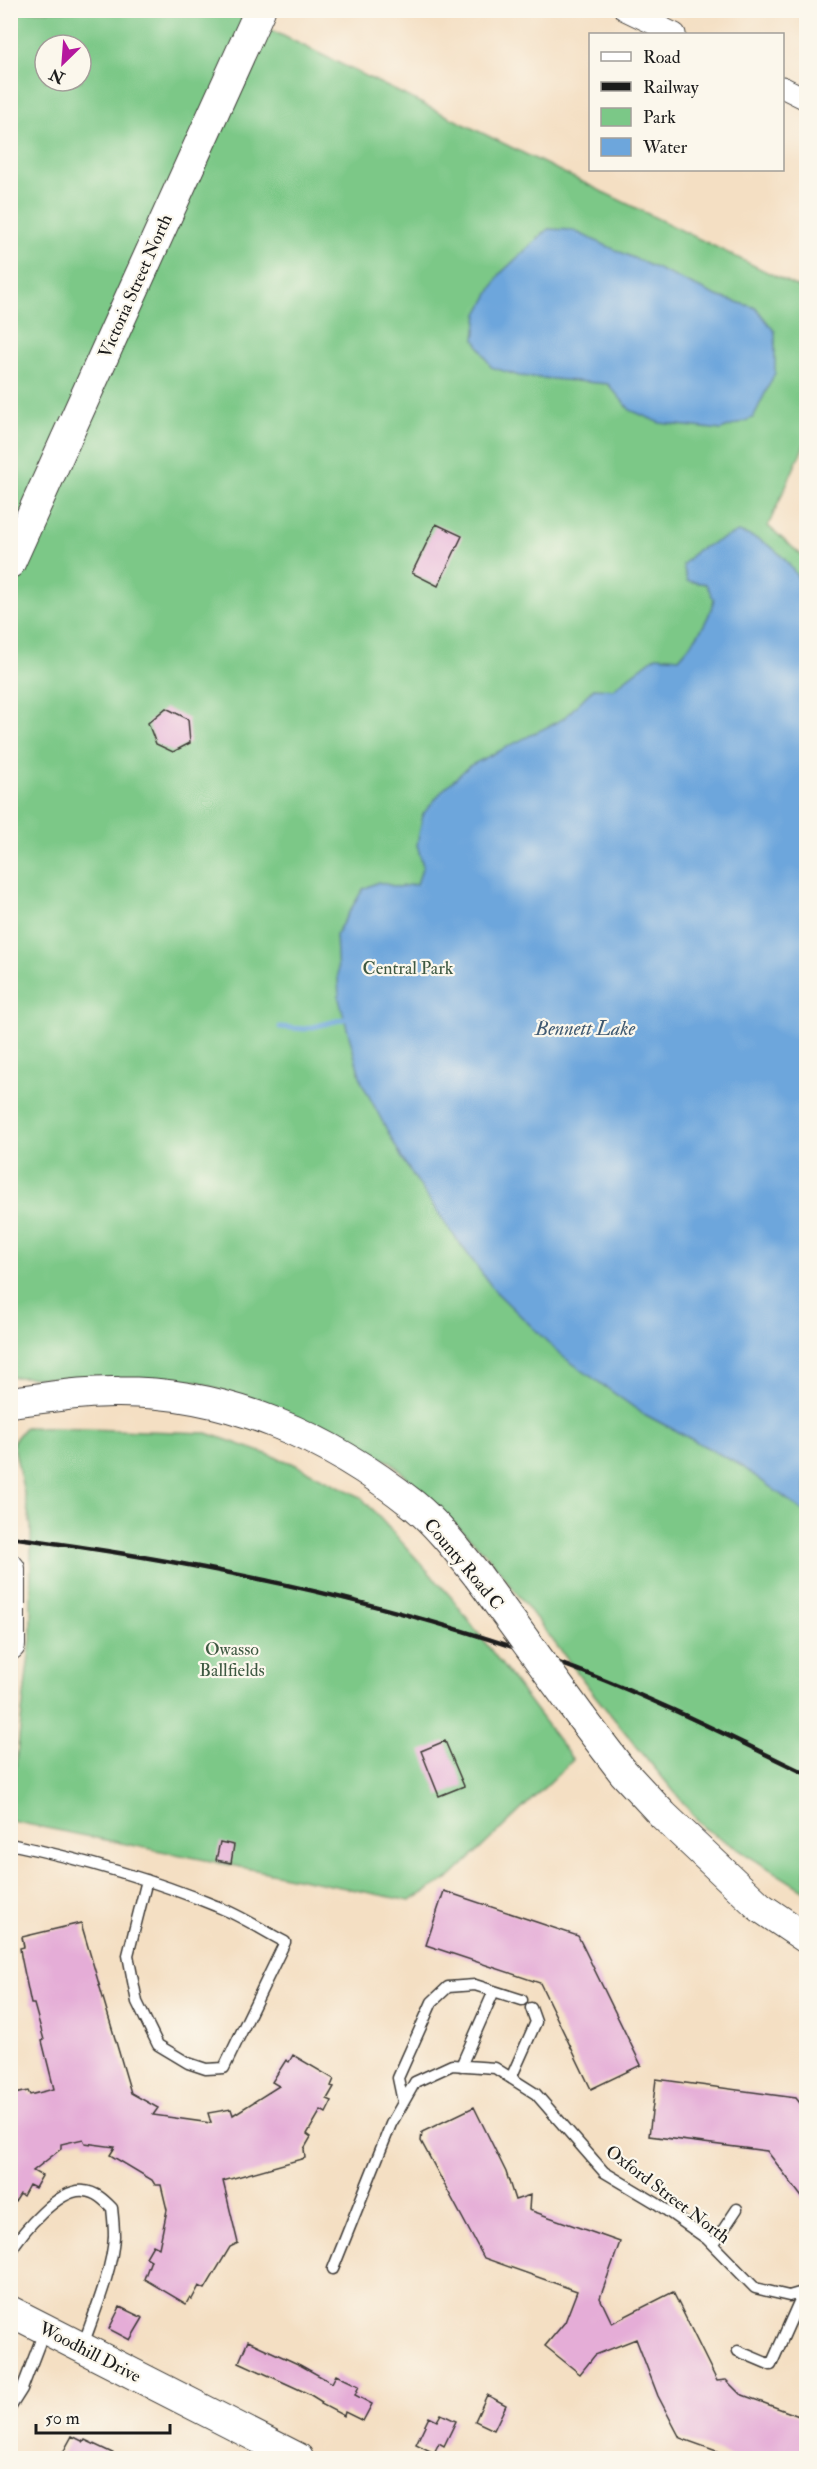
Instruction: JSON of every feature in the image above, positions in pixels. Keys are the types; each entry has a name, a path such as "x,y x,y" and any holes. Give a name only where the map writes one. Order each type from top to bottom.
{"main road":[{"name":"Victoria Street North","path":"10,562 260,10"},
{"name":"County Road C","path":"10,1402 84,1392 139,1392 211,1402 265,1417 304,1434 345,1456 415,1506 446,1537 478,1576 623,1772 663,1815 760,1907 807,1938"},
{"path":"10,1569 10,1645"},
{"name":"Woodhill Drive","path":"10,2312 298,2458"}],"street":[{"path":"625,10 673,33"},
{"path":"784,88 807,99"}],"lane":[{"path":"10,1844 78,1858 147,1880 219,1906 285,1942 225,2068 206,2069 188,2063 158,2045 137,2002 128,1955 147,1880"},
{"path":"403,2102 398,2078 432,2002 448,1987 475,1984 522,2000"},
{"path":"461,2066 494,1991"},
{"path":"511,2078 536,2022 531,2008"},
{"name":"Oxford Street North","path":"333,2269 391,2124 403,2102 415,2082 452,2065 495,2068 536,2094 604,2172 656,2203 713,2244 755,2288 789,2296 805,2292"},
{"path":"10,2252 20,2235 63,2195 84,2191 102,2198 112,2208 114,2237 103,2291 82,2348"},
{"path":"713,2244 737,2209"},
{"path":"738,2351 771,2365 805,2292"},
{"path":"10,2408 22,2389 45,2329"}],"green space":[{"name":"Central Park","path":"11,11 232,11 806,291 806,441 768,526 806,559 806,1892 704,1828 596,1697 489,1557 391,1462 197,1381 11,1377"},
{"name":"Owasso Ballfields","path":"25,1427 207,1433 292,1463 361,1497 452,1598 573,1760 451,1877 410,1901 11,1821 11,1804 31,1638 31,1526 13,1442"}],"water":[{"path":"548,229 572,230 717,296 756,308 775,332 775,373 753,418 721,430 660,423 630,410 608,384 519,376 491,367 475,339 478,314 500,274"},
{"name":"Bennett Lake","path":"738,532 761,541 779,553 806,591 806,1513 740,1465 642,1413 562,1356 495,1291 404,1162 362,1083 339,999 336,934 363,889 378,882 397,887 417,884 423,866 417,845 423,814 443,790 469,766 563,719 594,688 613,689 656,656 679,658 700,631 714,600 706,584 687,581 683,565 697,550"}],"building":[{"path":"436,524 462,536 438,586 412,573"},
{"path":"166,708 188,719 190,743 173,752 156,744 148,723"},
{"path":"445,1741 464,1786 439,1796 421,1751"},
{"path":"220,1842 234,1845 231,1863 216,1860"},
{"path":"444,1891 578,1936 641,2065 591,2089 540,1983 426,1945"},
{"path":"81,1923 131,2093 158,2108 153,2115 211,2123 208,2113 231,2109 233,2115 279,2086 272,2082 286,2060 289,2062 293,2055 334,2079 331,2086 334,2087 327,2099 332,2101 326,2113 321,2110 307,2134 311,2137 304,2149 305,2158 223,2181 238,2243 230,2247 205,2289 199,2286 192,2299 190,2297 186,2304 144,2279 151,2260 146,2257 153,2245 159,2248 167,2210 161,2185 155,2185 152,2180 110,2155 115,2147 85,2143 83,2139 61,2144 61,2149 33,2171 42,2176 35,2188 29,2185 23,2196 20,2194 10,2210 10,2095 28,2091 30,2095 54,2089 42,2041 44,2040 34,2004 31,2004 21,1956 20,1948 24,1947 22,1937"},
{"path":"656,2079 796,2098 807,2112 807,2204 767,2151 649,2136"},
{"path":"474,2107 506,2172 515,2200 530,2195 529,2210 620,2242 600,2298 612,2323 673,2292 717,2381 726,2380 740,2394 807,2419 807,2458 736,2458 680,2438 658,2396 636,2339 595,2355 580,2374 545,2346 565,2322 577,2291 484,2258 421,2141 422,2132"},
{"path":"120,2307 143,2318 130,2340 109,2329"},
{"path":"248,2341 332,2383 336,2375 359,2386 355,2395 372,2404 363,2421 345,2412 344,2416 321,2404 322,2402 309,2394 239,2362"},
{"path":"487,2395 506,2405 494,2430 475,2421"},
{"path":"441,2414 456,2421 444,2446 439,2443 434,2453 416,2444 429,2417 437,2421"},
{"path":"72,2436 84,2442 85,2440 123,2458 60,2458"}],"waterway":[{"path":"280,1027 305,1029 344,1019"}],"railway":[{"path":"10,1537 146,1557 281,1584 348,1599 480,1636 612,1683 806,1774"}]}
